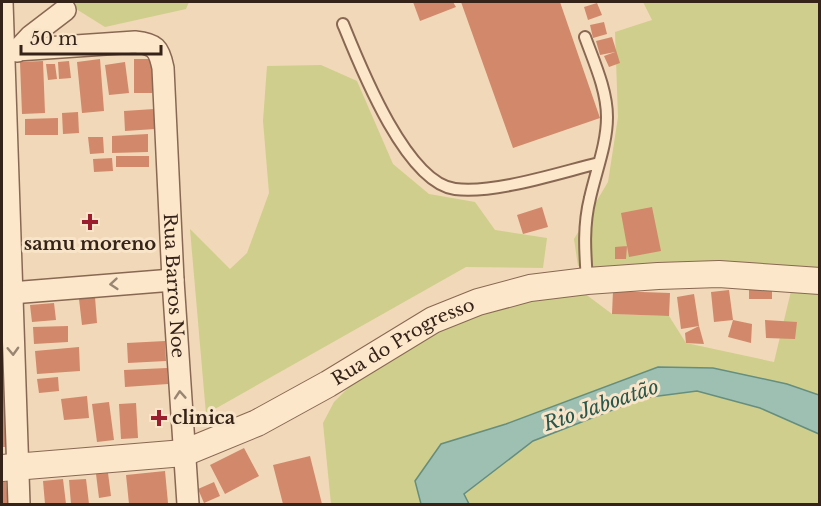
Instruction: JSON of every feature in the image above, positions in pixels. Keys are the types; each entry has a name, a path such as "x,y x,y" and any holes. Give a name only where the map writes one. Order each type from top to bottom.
{"street":[{"path":"2,2 7,51 11,293 9,468 19,504"},
{"path":"7,51 65,10"},
{"name":"Rua Barros Noe","path":"7,51 135,42 151,45 160,53 163,68 173,280 188,504"},
{"name":"Rua do Progresso","path":"9,468 184,453 257,423 328,384 433,320 478,302 530,288 587,280 720,274 819,281"},
{"path":"11,293 173,280"}],"lane":[{"path":"343,24 353,50 402,146 419,169 438,183 452,189 484,189 599,164"},
{"path":"585,37 606,101 605,138 584,232 587,280"}],"shaded area":[{"path":"65,2 189,2 186,9 105,27"},
{"path":"643,2 819,2 819,280 578,266 574,239 608,182 618,117 615,32 652,20"},
{"path":"321,65 357,81 393,164 429,194 475,202 495,230 547,238 543,268 466,267 206,414 190,229 230,269 247,253 269,193 263,121 267,66"},
{"path":"792,287 819,290 819,395 787,384 713,368 441,444 415,481 421,504 331,504 323,423 334,402 362,374 479,307 580,290 612,314 669,316 686,343 774,362"},
{"path":"697,391 766,410 819,434 819,504 469,504 464,494 533,441 643,398"}],"water":[{"name":"Rio Jaboatão","path":"658,367 713,368 787,384 819,395 819,434 760,408 697,391 643,398 533,441 464,494 469,504 421,504 415,481 441,444 506,424"}],"building":[{"path":"413,2 453,2 456,7 420,21"},
{"path":"461,2 560,2 600,118 513,148"},
{"path":"597,3 602,15 588,20 584,7"},
{"path":"604,22 607,34 593,38 590,25"},
{"path":"612,37 620,63 609,67 604,56 615,52 600,55 596,41"},
{"path":"100,59 104,111 82,113 77,62"},
{"path":"134,59 152,59 152,93 134,93"},
{"path":"43,61 45,113 22,114 20,62"},
{"path":"69,61 71,78 59,79 58,62"},
{"path":"125,62 129,93 109,95 105,65"},
{"path":"46,64 55,64 57,79 48,80"},
{"path":"154,109 155,129 125,131 124,111"},
{"path":"78,112 79,133 63,134 62,113"},
{"path":"58,118 58,135 25,135 25,119"},
{"path":"148,134 148,152 112,153 112,136"},
{"path":"88,137 103,137 104,153 90,154"},
{"path":"116,156 149,156 149,167 116,167"},
{"path":"112,158 113,171 94,172 93,159"},
{"path":"542,207 548,227 523,234 517,215"},
{"path":"652,207 661,251 629,257 621,213"},
{"path":"627,246 626,259 615,259 615,247"},
{"path":"749,287 772,287 772,299 749,299"},
{"path":"729,290 733,320 714,322 711,292"},
{"path":"613,291 670,293 669,316 612,314"},
{"path":"694,294 699,326 681,329 677,297"},
{"path":"95,297 97,323 82,325 79,299"},
{"path":"54,303 56,320 32,322 30,305"},
{"path":"733,320 752,324 751,343 728,337"},
{"path":"765,320 797,322 795,339 766,338"},
{"path":"68,326 68,342 34,344 33,327"},
{"path":"699,326 704,344 686,343 685,333"},
{"path":"165,341 166,361 128,363 127,343"},
{"path":"79,347 80,371 37,374 35,351"},
{"path":"167,368 168,384 125,387 124,370"},
{"path":"3,371 7,447 2,447"},
{"path":"58,377 59,391 39,393 37,379"},
{"path":"87,396 89,418 64,420 61,399"},
{"path":"109,402 114,440 97,442 92,404"},
{"path":"136,403 138,438 121,439 119,404"},
{"path":"244,448 259,476 225,494 210,465"},
{"path":"310,456 322,504 283,504 273,465"},
{"path":"165,471 168,503 129,504 126,475"},
{"path":"108,473 111,496 99,498 96,474"},
{"path":"63,479 66,504 45,504 43,481"},
{"path":"86,479 89,504 71,504 69,480"},
{"path":"2,482 6,482 8,504 2,504"},
{"path":"214,482 220,496 204,503 198,489"}],"place":[{"name":"samu moreno","path":"90,222"},
{"name":"clinica","path":"159,418"}]}
